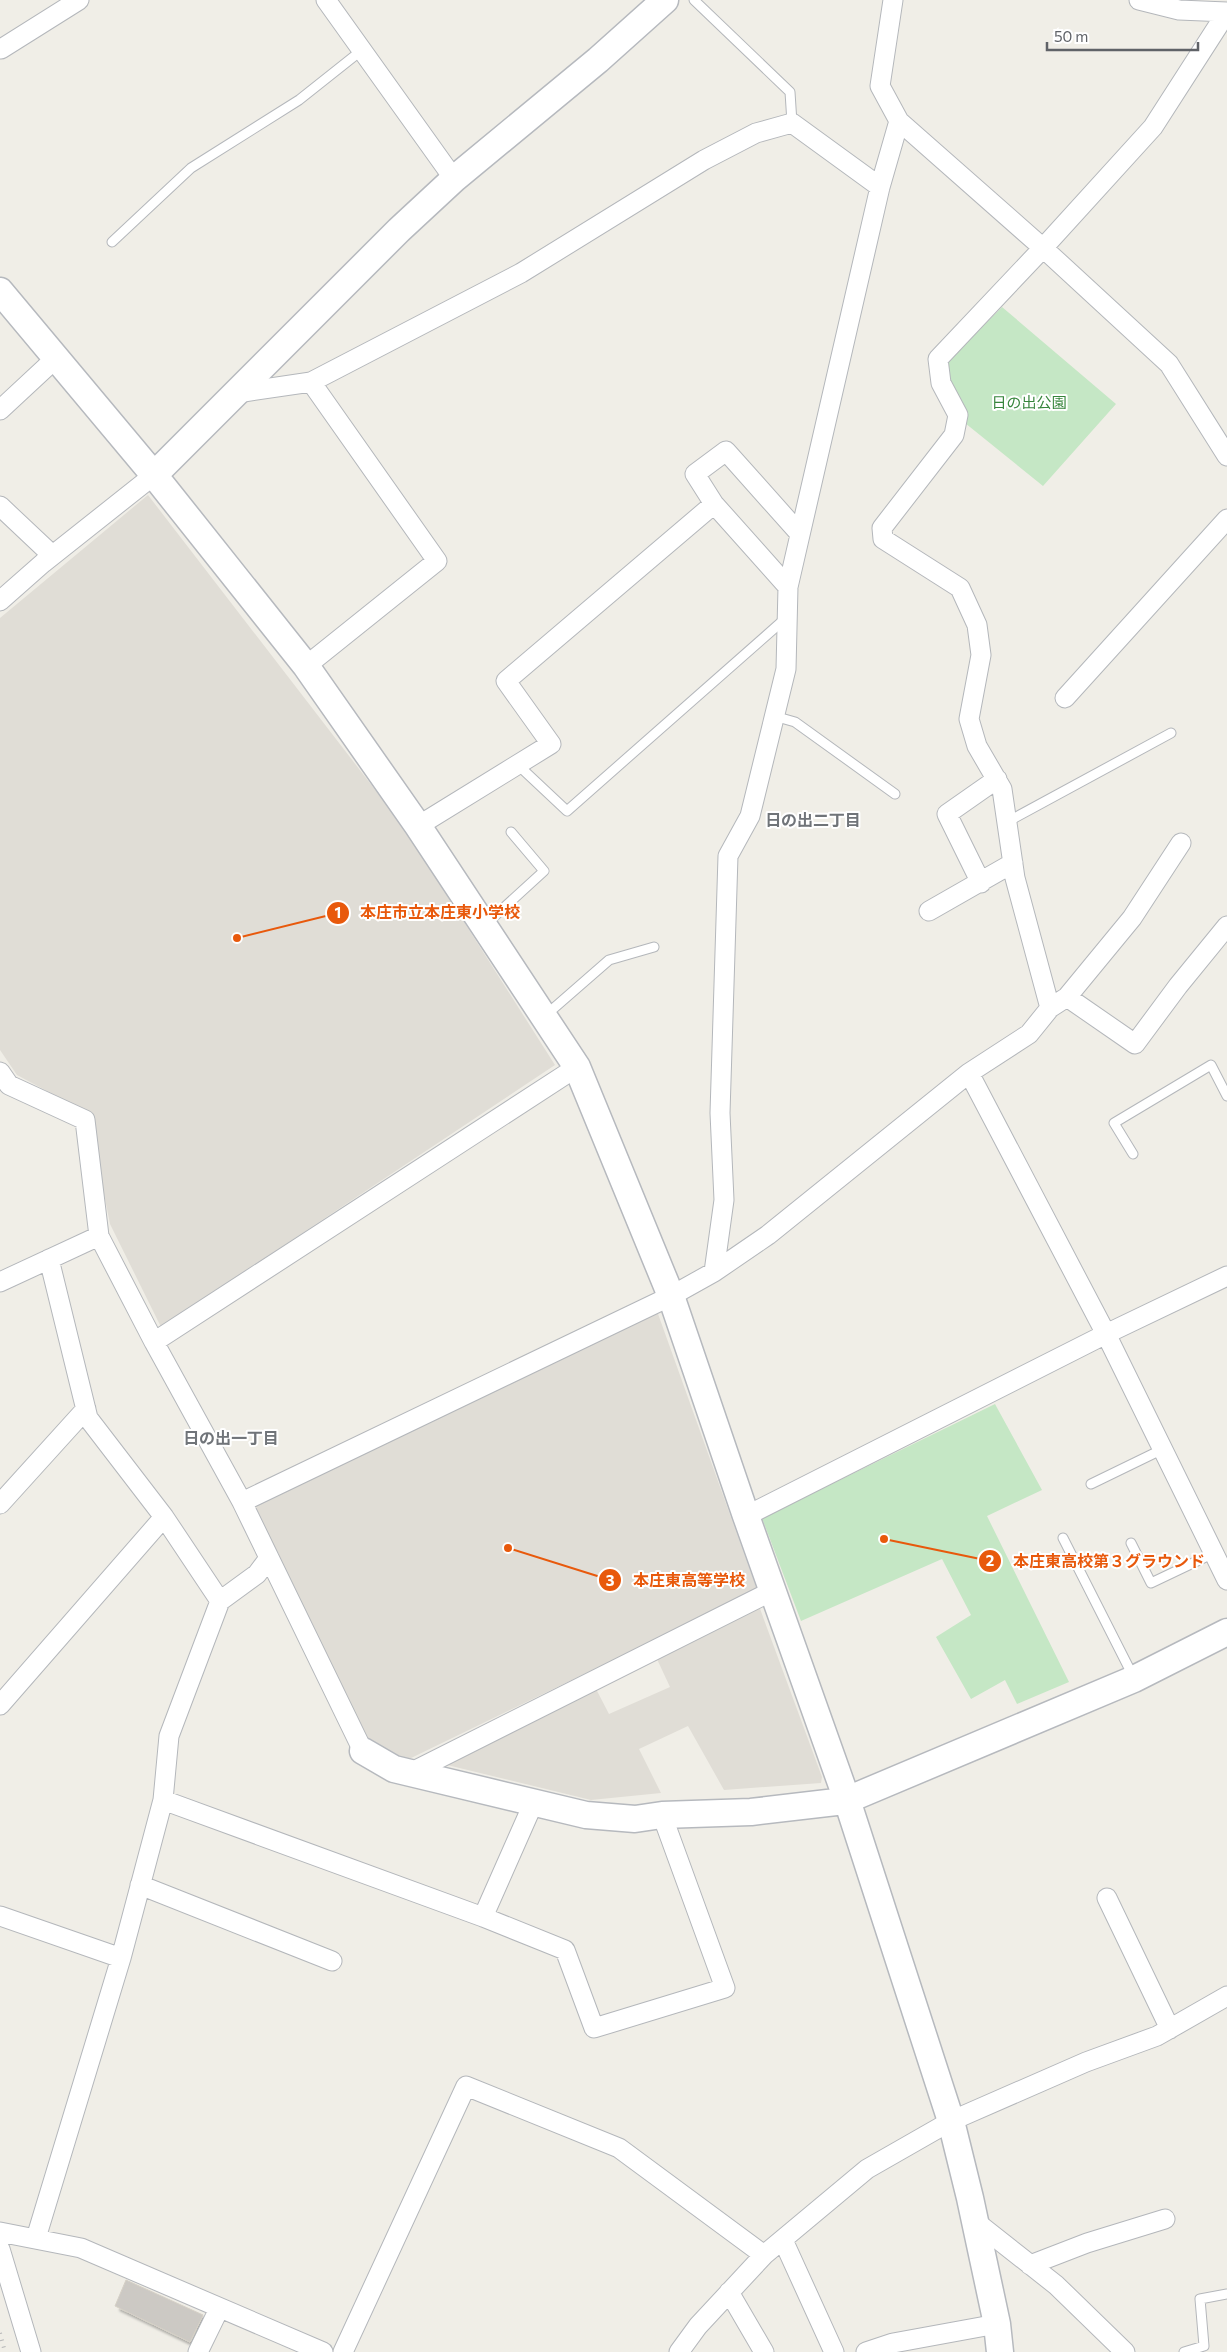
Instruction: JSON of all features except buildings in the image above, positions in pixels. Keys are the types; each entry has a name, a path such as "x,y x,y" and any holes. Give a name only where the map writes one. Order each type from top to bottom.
{"street":[{"path":"0,48 2,49 79,0"},
{"path":"326,0 454,179"},
{"path":"0,601 52,556 154,475 399,230 454,179 598,60 665,0"},
{"path":"893,0 880,86 899,121 1043,248 1169,364 1227,456"},
{"path":"1139,0 1179,10 1227,12"},
{"path":"1050,1008 1031,943 1013,863 1002,789 977,746 969,719 980,654 977,624 960,588 883,539 882,528 954,435 958,415 941,383 938,359 1043,248 1153,127 1227,12"},
{"path":"714,1272 724,1200 720,1112 728,856 750,816 786,669 788,588 880,187 899,121"},
{"path":"237,393 311,382 521,273 704,160 756,133 792,122 880,187"},
{"path":"0,291 154,475 306,666 418,826 577,1067 671,1296 746,1516 847,1800 951,2121 976,2222 998,2324 1000,2352"},
{"path":"0,410 56,358"},
{"path":"306,666 437,561 311,382"},
{"path":"788,588 714,504 695,474 726,451 800,534"},
{"path":"418,826 551,744 506,681 714,504"},
{"path":"0,506 52,556"},
{"path":"1065,698 1227,519"},
{"path":"980,883 947,814 997,779"},
{"path":"242,1502 671,1296 714,1272 768,1235 969,1073 1029,1034 1050,1008 1067,996 1132,918 1181,843"},
{"path":"929,911 1013,863"},
{"path":"1067,996 1135,1044 1178,986 1227,926"},
{"path":"154,1342 577,1067"},
{"path":"0,1072 9,1085 85,1120 100,1236 154,1342 242,1502 363,1751 394,1769 533,1804 604,1817 636,1819 662,1815 751,1812 847,1800 1134,1679 1227,1632"},
{"path":"969,1073 1106,1334 1227,1580"},
{"path":"0,1282 100,1236"},
{"path":"49,1259 88,1418 164,1517 220,1601"},
{"path":"746,1516 1106,1334 1227,1276"},
{"path":"0,1504 86,1409"},
{"path":"0,1705 164,1517"},
{"path":"36,2238 121,1958 163,1800 169,1736 220,1601 257,1574 269,1558"},
{"path":"410,1773 772,1590"},
{"path":"163,1800 483,1917 565,1950 594,2028 725,1988 662,1815"},
{"path":"483,1917 533,1804"},
{"path":"140,1885 332,1961"},
{"path":"1107,1898 1170,2029"},
{"path":"0,1916 121,1958"},
{"path":"679,2352 698,2326 764,2255 867,2168 951,2121 1086,2062 1157,2036 1227,1996"},
{"path":"343,2352 466,2086 619,2148 764,2255"},
{"path":"1030,2264 1087,2243 1165,2219"},
{"path":"976,2222 1056,2285 1125,2352"},
{"path":"0,2232 81,2248 219,2309 323,2352"},
{"path":"783,2240 834,2352"},
{"path":"0,2249 31,2352"},
{"path":"729,2292 764,2352"},
{"path":"198,2352 219,2309"},
{"path":"866,2352 893,2343 998,2324"}],"lane":[{"path":"694,0 790,92 792,122"},
{"path":"112,242 191,168 299,100 362,50"},
{"path":"518,765 567,811 787,617"},
{"path":"774,716 795,722 895,794"},
{"path":"1007,822 1171,733"},
{"path":"484,926 544,871 511,832"},
{"path":"544,1016 609,960 654,947"},
{"path":"1133,1154 1114,1123 1211,1065 1227,1096"},
{"path":"1091,1484 1163,1449"},
{"path":"1063,1538 1134,1679"},
{"path":"1131,1543 1151,1583 1214,1553"},
{"path":"1184,2352 1204,2346 1200,2299 1227,2294"}],"shaded area":[{"path":"148,495 403,826 555,1065 161,1327 110,1224 88,1113 17,1075 0,1050 0,618"},
{"path":"657,1311 757,1590 407,1760 367,1742 255,1506"},
{"path":"759,1606 822,1777 821,1783 724,1790 688,1726 639,1749 661,1793 591,1800 439,1763 595,1687 609,1714 670,1687 656,1657"}],"green space":[{"name":"日の出公園","path":"1002,307 1116,404 1043,486 965,423 947,381 946,364"},
{"path":"995,1404 1042,1490 987,1516 1069,1682 1017,1704 1005,1680 971,1699 936,1637 971,1615 942,1559 801,1621 762,1518"}],"railway":[{"path":"0,2333 5,2352"}],"place":[{"name":"本庄市立本庄東小学校","path":"237,938"},
{"name":"本庄東高校第３グラウンド","path":"884,1539"},
{"name":"本庄東高等学校","path":"508,1548"}],"district":[{"name":"日の出二丁目","path":"813,820"},
{"name":"日の出一丁目","path":"231,1438"}]}
